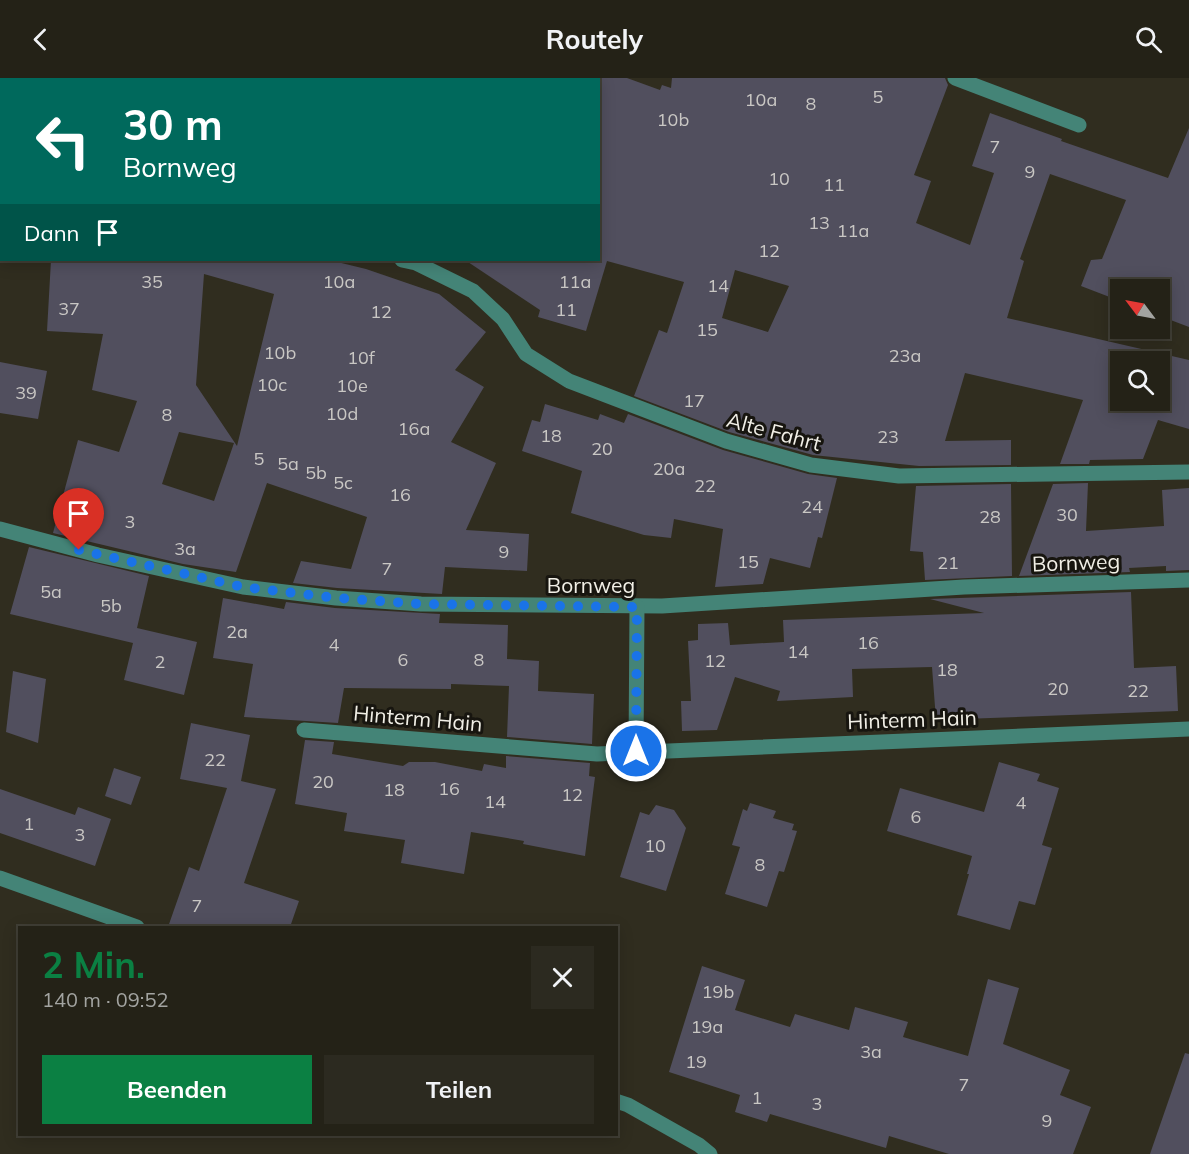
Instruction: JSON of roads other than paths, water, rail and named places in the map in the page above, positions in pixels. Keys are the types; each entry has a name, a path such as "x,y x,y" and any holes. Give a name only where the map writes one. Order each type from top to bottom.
{"street":[{"path":"955,78 1078,125"},
{"name":"Alte Fahrt","path":"407,261 416,263 473,291 503,319 526,354 569,381 726,441 810,465 899,476 1189,472"},
{"name":"Bornweg","path":"0,530 98,555 243,587 336,598 421,604 637,607 964,587 1189,580"},
{"path":"636,751 637,607"},
{"name":"Hinterm Hain","path":"304,730 597,754 1189,729"},
{"path":"0,878 134,926"},
{"path":"618,1102 699,1144 710,1154"}]}
